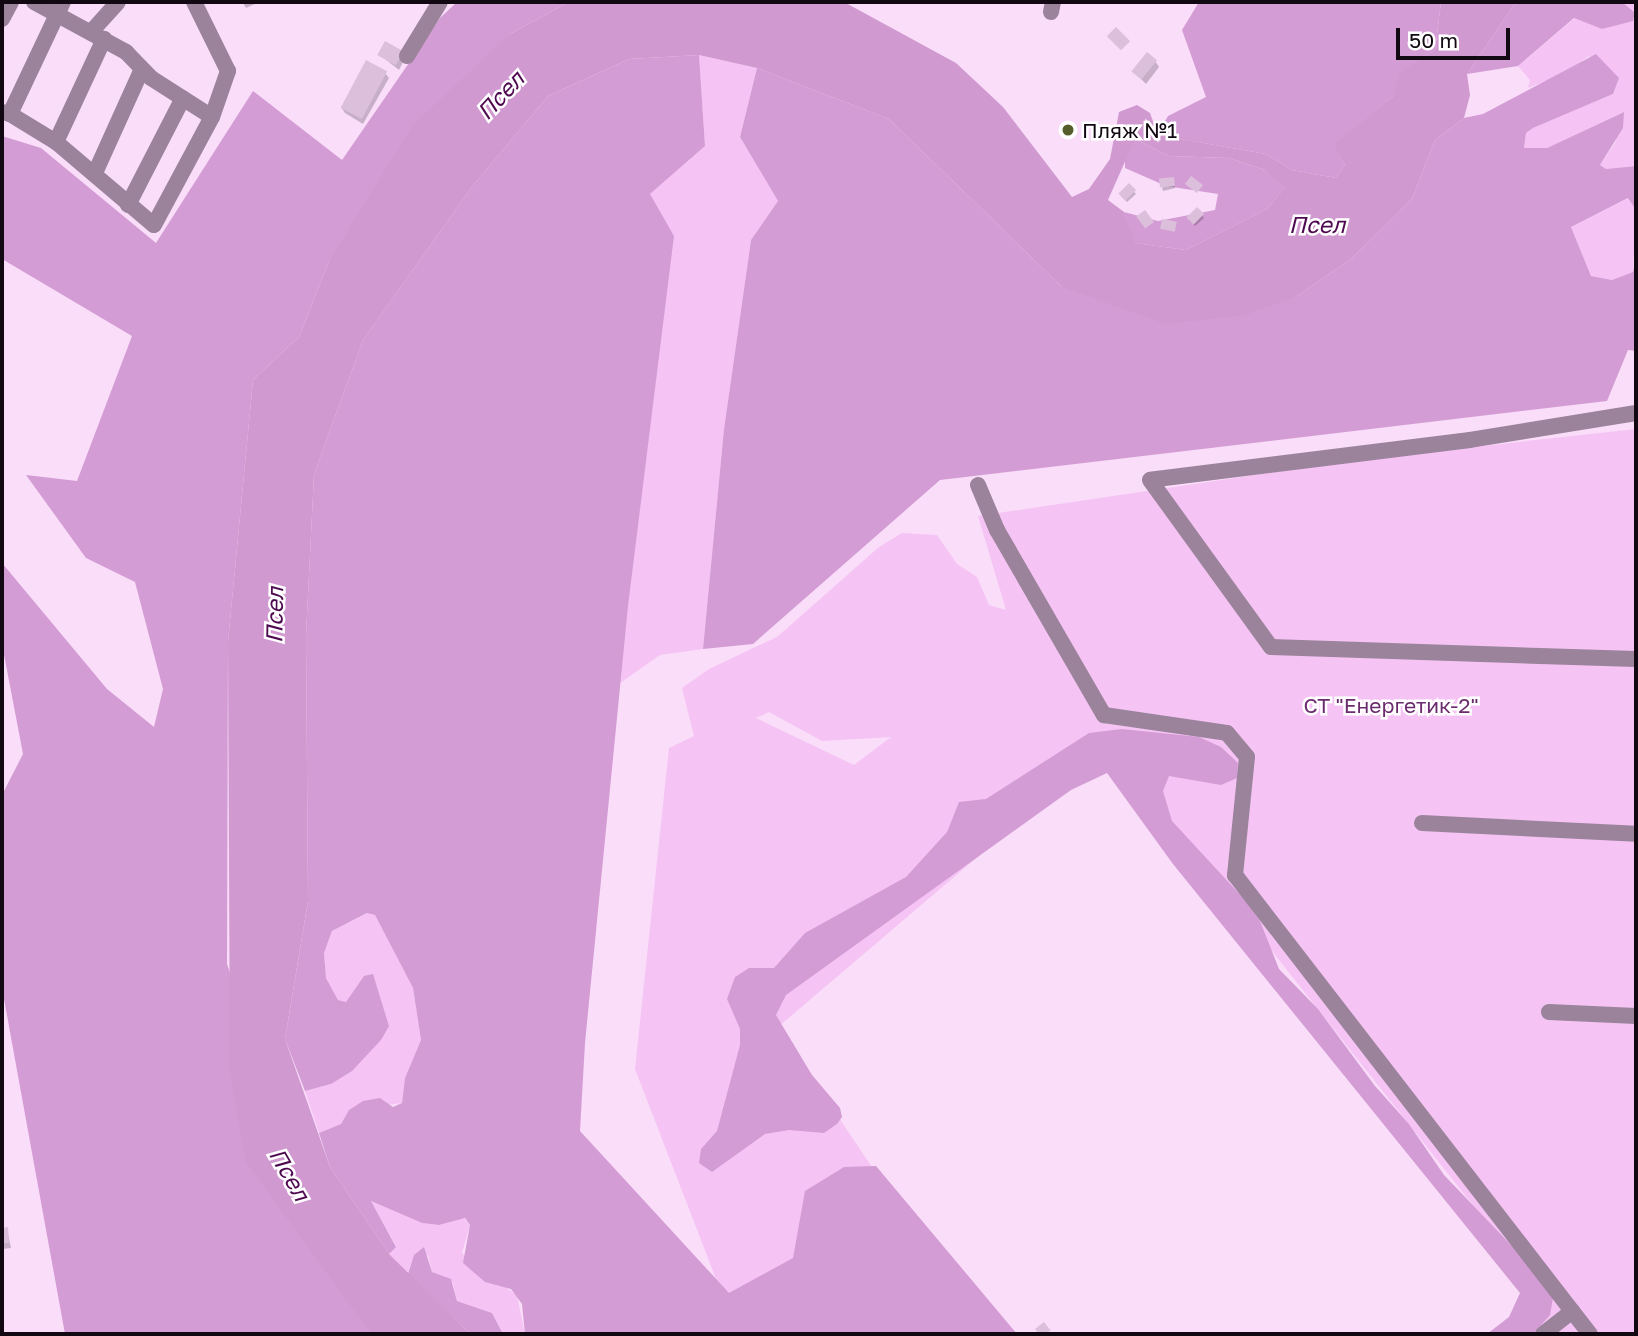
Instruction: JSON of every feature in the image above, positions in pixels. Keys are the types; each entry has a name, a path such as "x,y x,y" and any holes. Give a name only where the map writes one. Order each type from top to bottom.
{"street":[{"path":"2,19 11,2"},
{"path":"34,2 61,9 183,99 212,117"},
{"path":"56,142 97,36 118,2"},
{"path":"61,9 6,113 56,142 154,225 212,117 228,71 194,2"},
{"path":"407,56 440,2"},
{"path":"95,173 142,69"},
{"path":"128,205 183,99"},
{"path":"1636,413 1470,440 1150,480 1271,647 1636,659"},
{"path":"978,485 997,530 1104,715 1227,733 1247,757 1235,875 1590,1334"},
{"path":"1422,823 1636,834"},
{"path":"1549,1012 1636,1016"},
{"path":"1543,1334 1572,1311"}],"green space":[{"path":"1622,2 1636,2 1636,166 1606,169 1600,165 1615,143 1623,112 1547,148 1524,148 1526,133 1533,128 1613,94 1589,56 1561,75 1528,88 1530,80 1518,66 1575,18 1602,29 1634,13"},
{"path":"699,55 757,68 740,137 778,201 751,240 724,429 703,649 660,655 620,683 650,194 705,146"},
{"path":"1629,198 1636,210 1633,272 1612,280 1591,276 1571,227"},
{"name":"СТ \"Енергетик-2\"","path":"1636,429 1636,1334 1514,1334 1551,1304 1109,745 778,1027 900,1209 728,1310 635,1069 669,748 694,736 682,688 709,669 777,637 879,547 902,533 937,535 957,564 977,577 989,605 1006,610 978,516 1364,459","holes":["769,712 822,741 891,737 854,765 756,718"]},
{"path":"368,913 375,915 413,988 421,1040 405,1078 402,1103 349,1110 341,1124 319,1133 305,1091 331,1084 364,976 352,998 345,1002 338,1000 326,978 324,953 332,931"},
{"path":"371,1201 422,1223 439,1225 464,1218 470,1225 462,1253 493,1284 502,1284 517,1296 525,1334 503,1334 492,1313 457,1301 453,1283 432,1272 428,1255 412,1260 408,1274 389,1254 396,1246"}],"shaded area":[{"path":"457,2 569,2 510,34 329,261 299,337 253,380 228,642 227,964 329,1271 371,1334 65,1334 2,988 2,795 23,754 2,644 2,563 107,689 154,727 163,689 135,582 86,558 26,475 77,481 132,336 2,259 2,136 41,148 156,243 253,91 342,160 440,18"},
{"path":"1199,2 1441,2 1435,50 1400,73 1393,96 1335,144 1345,165 1336,178 1292,170 1266,154 1157,135 1168,116 1206,97 1182,30"},
{"path":"1516,2 1622,2 1635,13 1633,21 1602,29 1574,18 1518,66 1467,74"},
{"path":"1596,54 1619,78 1613,94 1533,128 1526,133 1524,148 1547,148 1624,112 1623,128 1600,165 1606,169 1636,166 1636,210 1628,198 1571,227 1591,276 1612,280 1633,272 1636,257 1636,351 1628,350 1607,401 940,480 753,644 703,649 724,429 751,240 778,201 740,137 757,68 889,119 1062,287 1297,296 1351,259 1412,199 1435,140 1464,118 1483,114"},
{"path":"699,55 705,146 650,194 674,236 628,606 585,1043 580,1131 729,1293 793,1258 805,1191 844,1167 876,1166 1017,1334 525,1334 522,1304 511,1289 485,1282 463,1263 470,1225 465,1218 439,1225 422,1223 371,1201 396,1247 389,1254 330,1167 319,1133 341,1124 349,1110 363,1101 380,1098 393,1107 402,1103 405,1078 421,1040 413,988 375,915 367,913 332,931 324,953 326,978 338,1000 346,1002 364,976 373,974 389,1026 381,1040 352,1071 331,1084 305,1091 285,1039 308,901 306,635 314,474 363,340 471,188 548,96 629,59"},
{"path":"1135,139 1169,156 1229,158 1265,170 1286,186 1267,209 1186,250 1134,243 1124,212 1158,221 1215,210 1218,194 1166,186 1125,168 1125,155"},
{"path":"1122,729 1199,737 1221,747 1238,763 1237,778 1221,785 1169,776 1163,791 1172,821 1245,900 1260,921 1279,969 1318,1009 1375,1086 1409,1124 1444,1175 1532,1267 1553,1298 1550,1315 1533,1334 1487,1334 1509,1317 1520,1293 1173,864 1107,773 1071,790 786,995 776,1015 812,1075 840,1108 842,1117 837,1124 824,1133 789,1130 765,1134 712,1172 699,1163 701,1149 717,1131 740,1045 740,1029 727,999 735,977 749,968 774,968 805,933 906,877 947,832 959,802 986,799 1089,733"},
{"path":"424,1247 432,1272 451,1279 457,1301 492,1313 503,1334 470,1334 408,1274 414,1255"}],"water":[{"name":"Псел","path":"569,2 844,2 956,63 1003,107 1072,197 1089,189 1110,159 1119,112 1137,105 1150,113 1158,135 1266,154 1292,170 1336,178 1345,165 1334,144 1393,96 1399,73 1435,50 1441,2 1516,2 1467,74 1470,95 1464,118 1435,140 1412,199 1351,259 1297,296 1246,315 1166,324 1062,287 889,119 757,68 699,55 629,59 548,96 471,188 363,340 314,474 306,635 308,901 285,1039 330,1167 389,1254 470,1334 371,1334 246,1162 230,1074 228,642 253,380 299,337 329,261 413,125 510,34","holes":["1135,139 1169,156 1229,158 1265,170 1285,187 1267,209 1186,250 1135,243 1124,212 1108,200"]}],"building":[{"path":"1116,27 1130,41 1121,50 1107,36"},
{"path":"385,41 403,51 396,65 377,55"},
{"path":"1147,52 1157,60 1141,80 1131,71"},
{"path":"366,60 387,71 362,119 341,108"},
{"path":"1191,176 1203,185 1197,193 1185,184"},
{"path":"1174,177 1175,186 1160,188 1159,179"},
{"path":"1129,183 1136,190 1125,201 1118,194"},
{"path":"1197,207 1204,214 1193,225 1186,218"},
{"path":"1145,210 1154,222 1145,229 1136,217"},
{"path":"1162,219 1177,222 1175,232 1160,229"},
{"path":"8,1227 9,1243 2,1243 2,1228"},
{"path":"1044,1322 1051,1331 1039,1334 1035,1329"}],"place":[{"name":"Пляж №1","path":"1068,130"}]}
